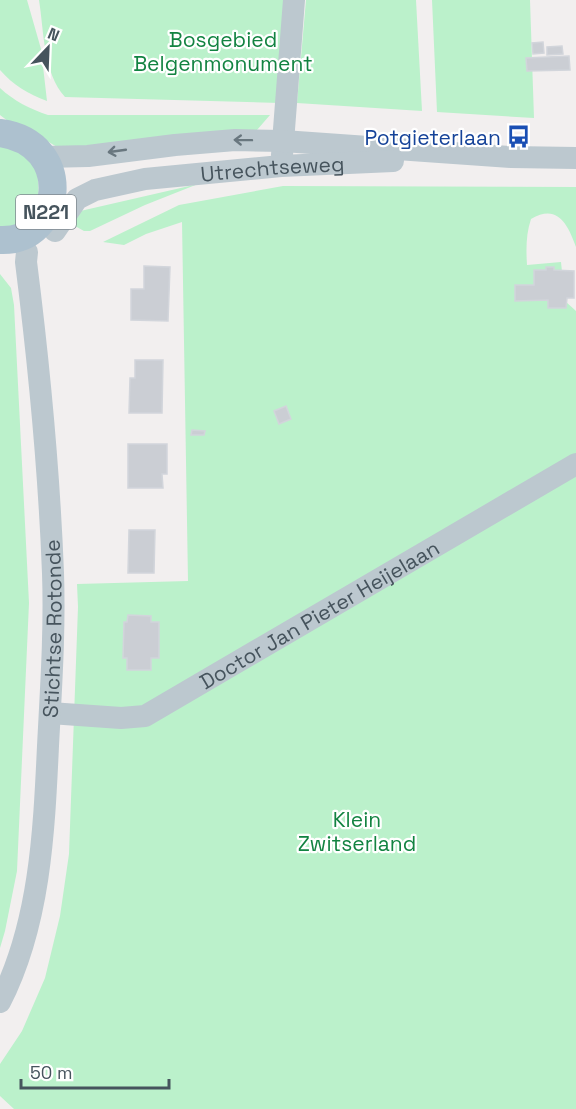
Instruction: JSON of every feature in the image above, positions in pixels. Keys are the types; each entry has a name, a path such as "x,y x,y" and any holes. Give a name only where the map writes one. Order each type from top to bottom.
{"main road":[{"path":"0,133 25,140 44,157"},
{"name":"N221","path":"0,240 15,238 28,243 50,205 53,179 44,157"}],"street":[{"path":"282,166 294,0"},
{"name":"Utrechtseweg","path":"44,157 88,156 235,140 283,141 511,157"},
{"name":"Utrechtseweg","path":"28,243 77,199 95,190 145,179 282,166 511,157 576,158"},
{"name":"Stichtse Rotonde","path":"0,1002 14,969 32,906 44,812 52,659 53,574 45,429 26,262 28,243"},
{"name":"Doctor Jan Pieter Heijelaan","path":"50,713 121,718 145,716 576,464"}],"green space":[{"path":"0,0 27,0 41,49 47,101 21,88 0,70"},
{"name":"Bosgebied Belgenmonument","path":"39,0 289,0 280,103 65,97 52,76 48,64"},
{"path":"306,0 416,0 422,111 297,103"},
{"path":"432,0 530,0 534,118 437,112"},
{"path":"0,88 22,104 48,115 270,115 257,130 67,153 37,135 17,128 0,115"},
{"path":"0,144 18,150 36,165 38,177 37,203 28,216 9,229 0,227"},
{"path":"198,184 145,205 90,231 84,231 75,226 73,218 76,212"},
{"name":"Klein Zwitserland","path":"283,186 576,187 576,247 561,219 548,214 531,219 526,253 527,265 561,262 565,301 576,311 576,1109 14,1109 0,1096 0,1064 22,1031 45,978 60,916 69,854 77,584 188,581 182,222 146,234 124,245 103,242 179,205"},
{"path":"0,274 11,288 14,305 29,603 17,871 0,948"}],"building":[{"path":"543,42 544,53 533,54 532,43"},
{"path":"562,46 563,54 547,55 547,47"},
{"path":"569,56 570,70 527,71 526,58"},
{"path":"144,266 170,267 168,321 131,320 131,289 144,289"},
{"path":"546,267 554,267 554,270 574,271 574,298 567,298 566,308 548,308 548,300 515,301 515,285 534,285 534,270 546,270"},
{"path":"135,360 163,360 162,413 129,413 130,378 135,378"},
{"path":"286,406 291,419 279,424 274,411"},
{"path":"192,430 205,431 204,435 191,435"},
{"path":"128,444 167,444 167,474 162,474 163,488 128,488"},
{"path":"129,530 155,530 154,573 128,573"},
{"path":"128,615 151,616 151,622 159,622 159,658 151,658 151,670 127,670 127,658 123,658 124,622 127,622"}],"place":[{"name":"Potgieterlaan","path":"519,137"}]}
